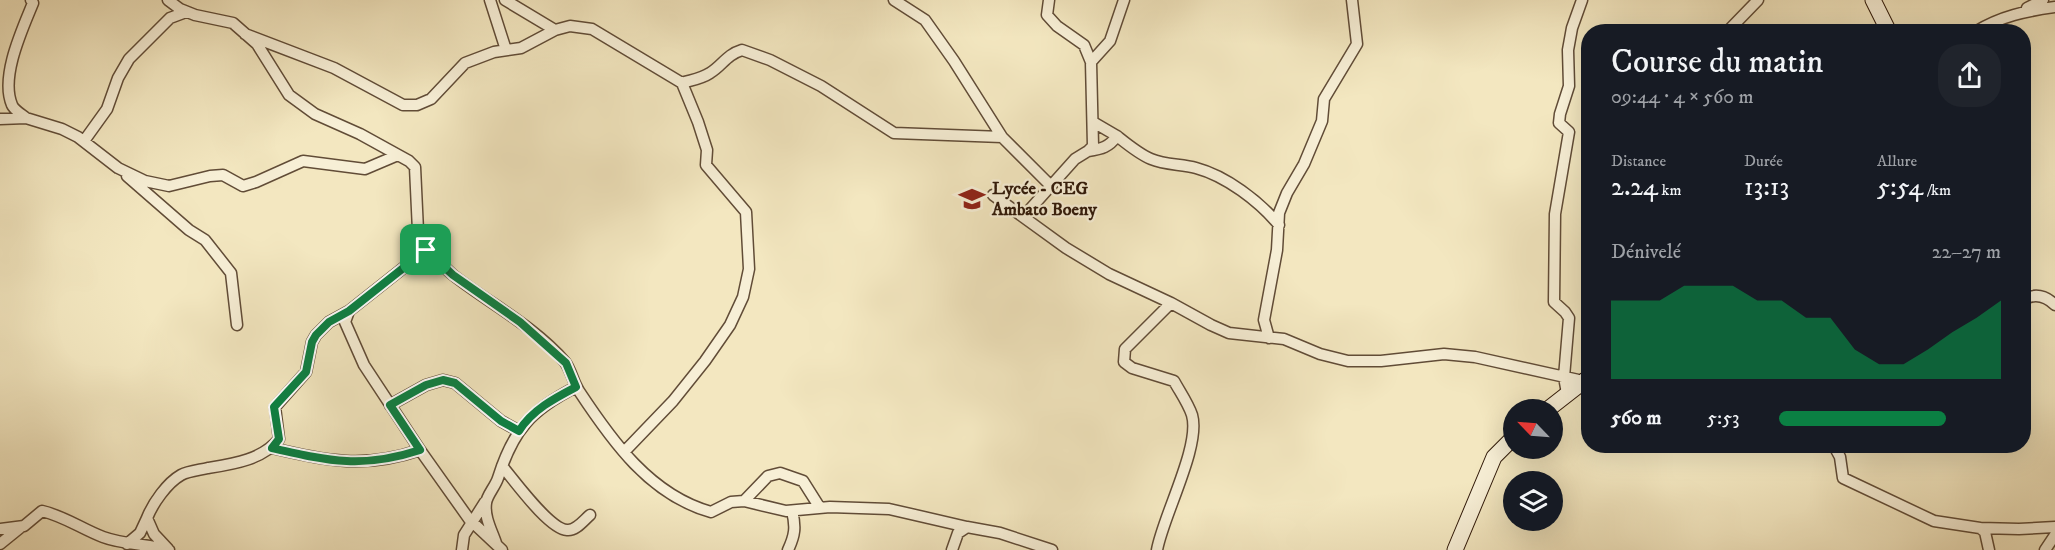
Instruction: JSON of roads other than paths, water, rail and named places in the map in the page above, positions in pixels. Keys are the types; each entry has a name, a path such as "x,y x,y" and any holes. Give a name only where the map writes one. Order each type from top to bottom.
{"street":[{"path":"26,118 13,107 8,87 13,58 33,3 31,0"},
{"path":"168,0 186,12 233,23 256,44 289,95 315,114 360,134 416,167 418,231 426,250 453,275 520,322 566,363 576,387 608,434 644,474 678,498 711,512 731,502 744,501 786,511 820,508 889,509 1000,533 1052,550"},
{"path":"490,0 506,50"},
{"path":"506,0 555,30"},
{"path":"894,0 925,20 1002,137 1051,186"},
{"path":"1023,217 1076,159 1093,146 1091,62 1084,45 1057,26 1047,15 1049,0"},
{"path":"1091,62 1110,41 1124,0"},
{"path":"1269,338 1264,320 1277,250 1279,213 1304,164 1322,121 1324,99 1357,44 1352,0"},
{"path":"1567,393 1564,376 1569,318 1554,302 1555,214 1569,132 1559,123 1560,114 1569,86 1568,51 1572,28 1582,0"},
{"path":"1735,24 1758,0"},
{"path":"1873,0 1885,24"},
{"path":"1988,24 2043,0"},
{"path":"2019,12 2055,8"},
{"path":"84,141 107,109 118,78 129,59 170,18 186,12"},
{"path":"245,34 334,68 403,105 417,105 431,99 465,63 494,52 520,48 555,30 570,26 592,29 681,82 707,150 706,165 746,212 749,269 743,297 730,325 673,401 624,452"},
{"path":"681,82 700,79 712,73 730,54 742,50 770,60 821,86 894,133 1002,137"},
{"path":"0,120 26,118 62,129 84,141 189,230 205,240 231,273 237,325"},
{"path":"1093,122 1151,159 1197,168 1216,176 1248,195 1279,225"},
{"path":"1088,151 1110,145 1117,136"},
{"path":"118,168 145,181 169,186 223,175 243,186 303,161 364,169 398,155"},
{"path":"993,195 1066,248 1109,274 1229,333 1284,339 1320,354 1348,361 1381,361 1444,354 1475,357 1581,379"},
{"path":"127,544 140,533 163,492 181,475 233,464 255,457 272,448 279,439 274,407 306,372 312,342 316,335 329,322 349,311 426,250"},
{"path":"2031,295 2043,296 2055,305"},
{"path":"1156,550 1181,477 1191,437 1192,415 1174,381 1132,368 1124,362 1125,349 1171,303"},
{"path":"349,311 345,322 364,365 420,450 472,522 500,548"},
{"path":"390,405 426,385 443,380 455,383 501,421 519,431"},
{"path":"1560,399 1581,383"},
{"path":"462,550 464,535 486,502 524,423 556,397 576,387"},
{"path":"272,448 338,461 362,463 401,457 420,450"},
{"path":"1455,550 1494,458 1503,449"},
{"path":"1838,453 1843,478 1934,521 1980,528 2055,527"},
{"path":"502,466 552,523 566,531 574,530 590,515"},
{"path":"744,501 768,476 780,473 803,481 820,508"},
{"path":"486,502 486,517 500,548"},
{"path":"0,544 42,511 54,514 103,537 127,544 168,550"},
{"path":"788,550 796,533 792,511"},
{"path":"147,518 154,534 168,550"},
{"path":"0,529 24,526"},
{"path":"952,550 958,533 967,527"},
{"path":"1980,528 1985,532 1989,550"},
{"path":"2045,550 2055,535"}],"place":[{"name":"Lycée - CEG Ambato Boeny","path":"972,199"}]}
